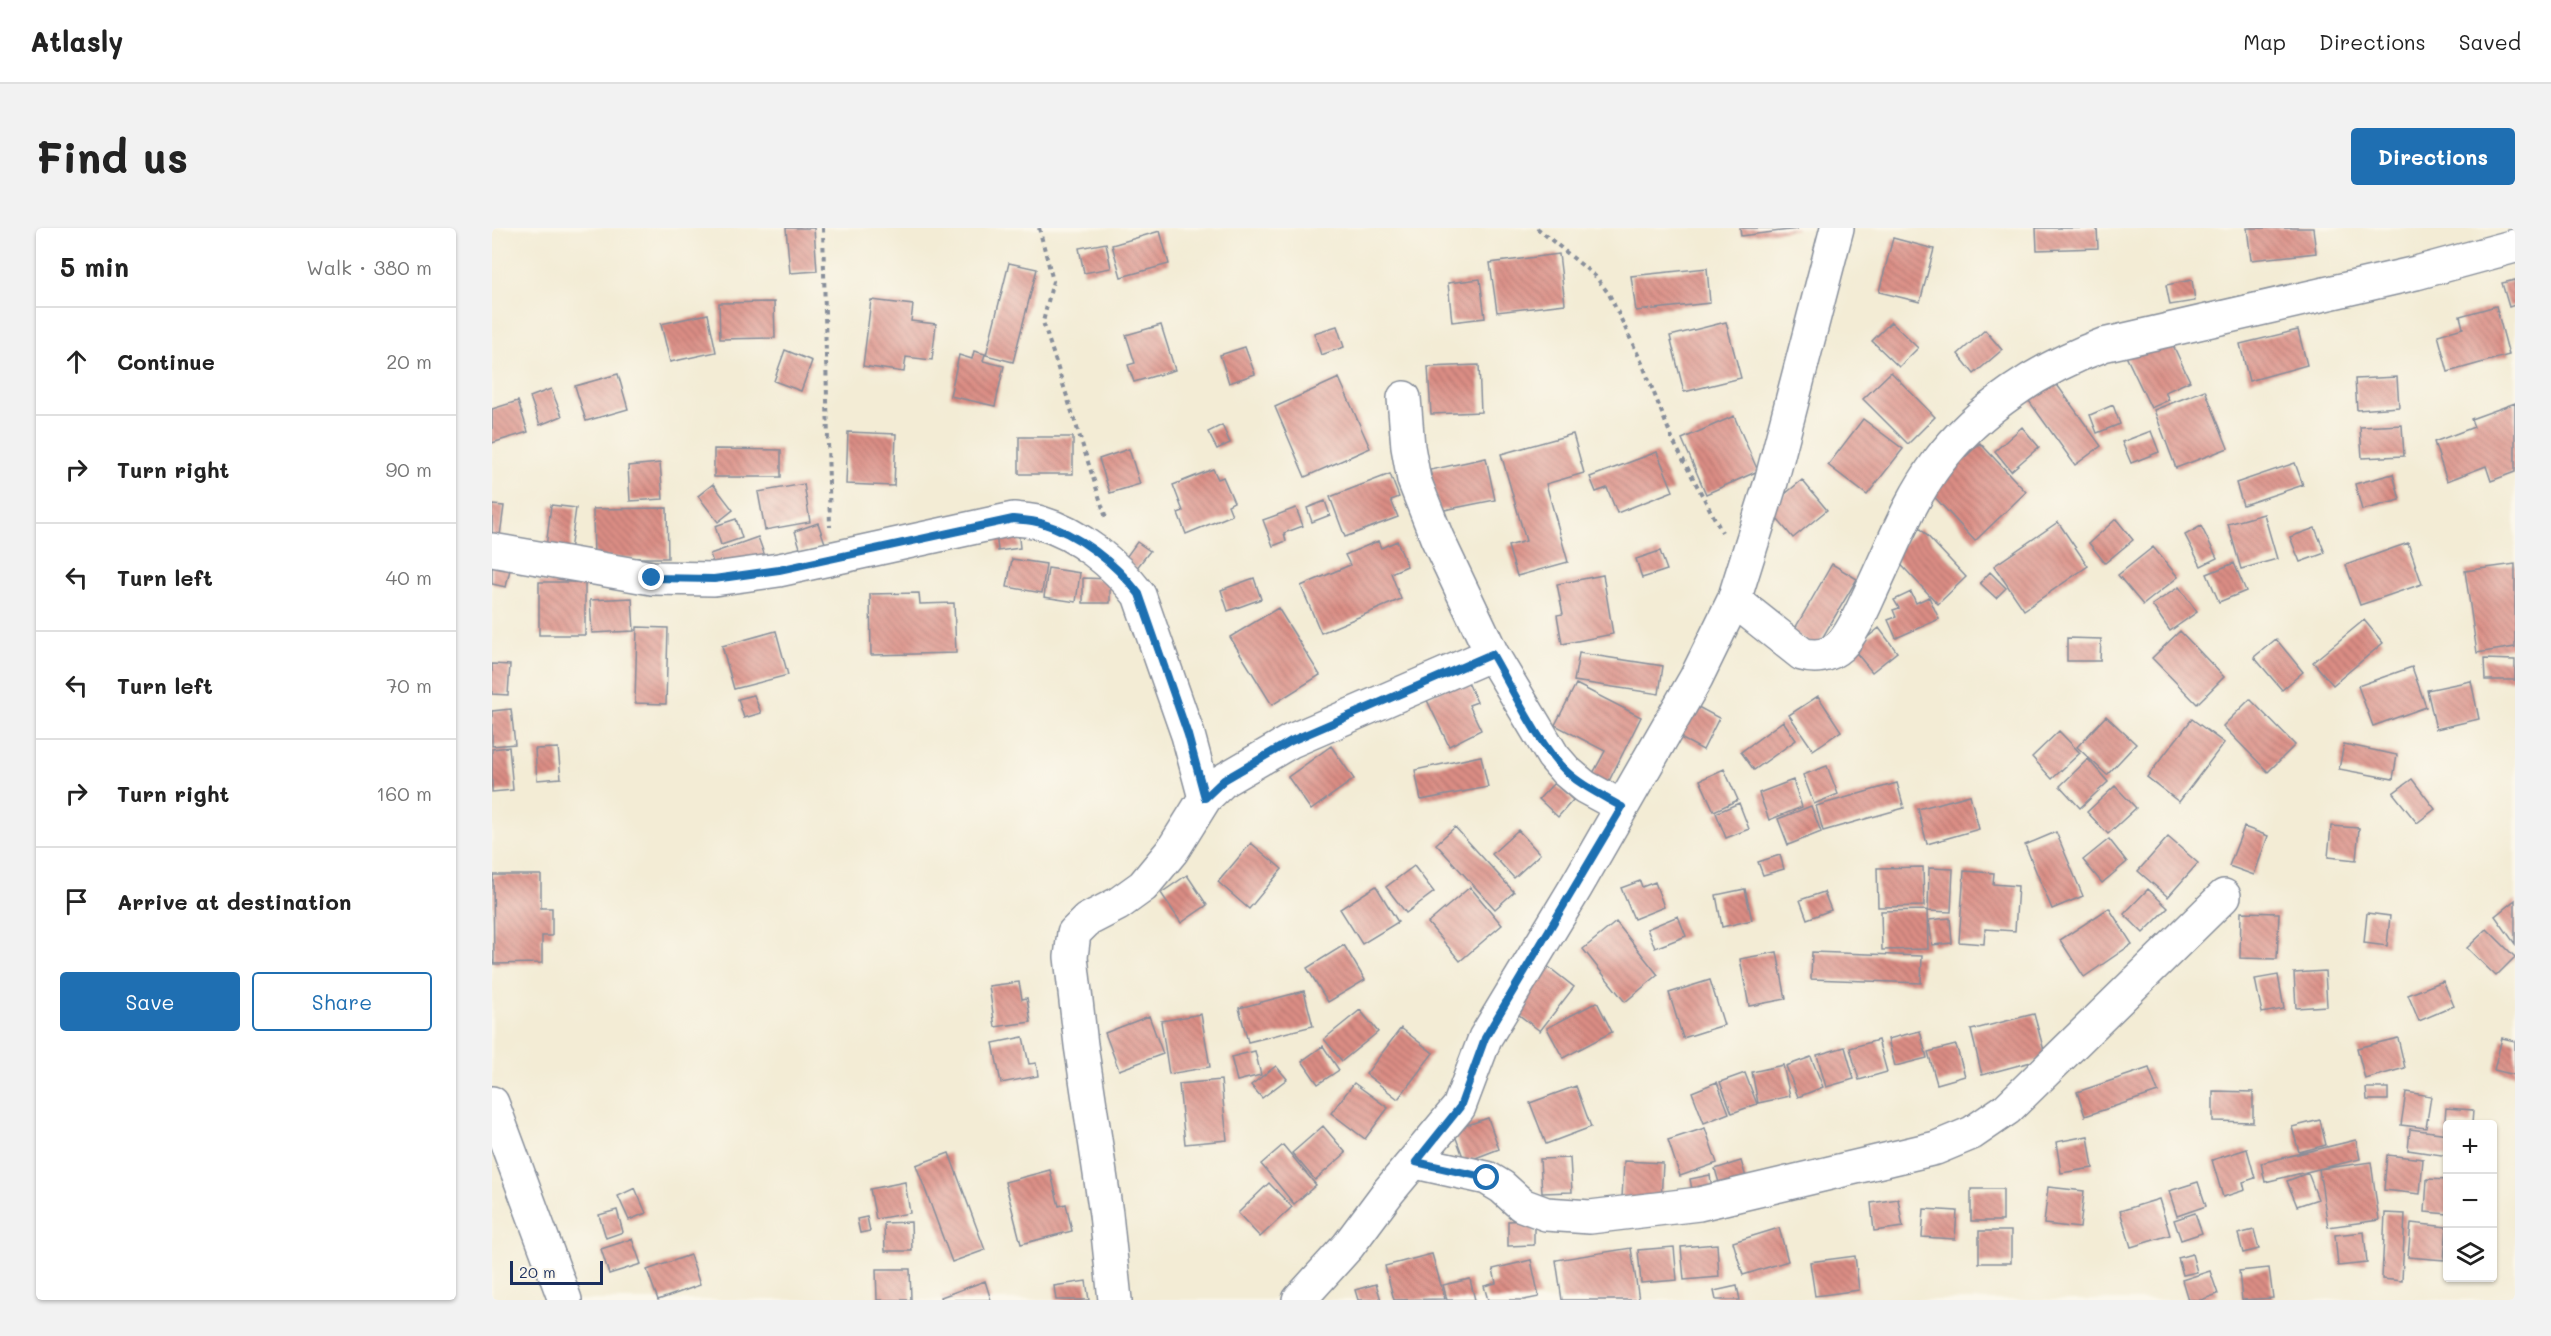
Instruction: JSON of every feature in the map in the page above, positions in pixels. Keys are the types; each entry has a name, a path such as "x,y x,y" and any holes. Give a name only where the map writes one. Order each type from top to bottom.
{"street":[{"path":"1299,1300 1348,1246 1389,1191 1416,1162 1460,1107 1485,1038 1696,678 1738,585 1771,482 1837,228"},
{"path":"1738,585 1802,654 1812,657 1826,655 1840,646 1854,625 1918,493 1938,462 1965,431 2041,372 2071,356 2103,345 2416,273 2515,246"},
{"path":"1404,398 1408,447 1414,480 1422,504 1492,654 1559,764 1585,787 1622,807"},
{"path":"492,550 662,578 714,579 779,570 1013,519 1041,523 1095,551 1125,576 1139,594 1188,735 1205,798"},
{"path":"1115,1300 1107,1214 1081,1045 1071,943 1074,933 1087,920 1133,894 1152,876 1172,851 1205,798 1224,780 1291,741 1492,654"},
{"path":"1416,1162 1487,1178 1502,1187 1522,1205 1546,1214 1590,1217 1699,1204 1936,1148 1972,1133 2007,1109 2224,896"},
{"path":"493,1110 562,1285 565,1300"}],"path":[{"path":"823,228 823,314 831,557"},
{"path":"1039,228 1053,281 1043,322 1107,521"},
{"path":"1537,228 1595,276 1609,294 1642,363 1673,441 1738,585"}],"building":[{"path":"786,228 814,228 817,271 790,273"},
{"path":"1740,228 1797,228 1797,229 1741,236"},
{"path":"2036,228 2097,228 2098,248 2037,250"},
{"path":"2247,228 2313,228 2316,253 2251,260"},
{"path":"1160,231 1169,264 1121,277 1112,245"},
{"path":"1893,238 1934,249 1920,302 1879,292"},
{"path":"1106,243 1111,268 1084,273 1079,248"},
{"path":"1559,254 1565,304 1497,312 1490,263"},
{"path":"1009,263 1037,269 1013,362 986,355"},
{"path":"1707,268 1710,303 1636,311 1631,276"},
{"path":"1480,279 1485,318 1452,322 1448,283"},
{"path":"2192,280 2195,301 2170,305 2166,285"},
{"path":"2515,280 2515,305 2509,307 2502,283"},
{"path":"871,300 913,305 911,321 936,324 932,360 906,357 904,372 863,366"},
{"path":"774,302 775,338 720,339 719,303"},
{"path":"2496,306 2509,355 2448,372 2438,335 2463,328 2460,316"},
{"path":"708,314 716,352 670,362 661,324"},
{"path":"1726,322 1741,378 1684,392 1670,336"},
{"path":"1891,322 1918,348 1899,367 1872,341"},
{"path":"1161,325 1175,370 1134,382 1128,365 1135,363 1126,335"},
{"path":"1337,326 1344,347 1321,355 1314,333"},
{"path":"1985,330 2002,350 1974,374 1958,354"},
{"path":"2298,330 2307,365 2249,381 2240,344"},
{"path":"2152,342 2157,350 2172,343 2190,381 2165,392 2169,400 2151,408 2125,354"},
{"path":"1245,347 1255,374 1229,383 1220,355"},
{"path":"785,350 812,361 801,391 774,381"},
{"path":"974,351 985,354 983,361 1004,366 995,406 950,396 959,355 972,359"},
{"path":"1479,365 1481,412 1431,414 1428,367"},
{"path":"1891,372 1935,417 1908,444 1863,399"},
{"path":"618,374 628,409 586,421 575,386"},
{"path":"2050,375 2101,446 2075,465 2024,394"},
{"path":"2397,377 2399,407 2357,410 2355,379"},
{"path":"1339,378 1370,448 1305,477 1275,407"},
{"path":"551,389 562,416 540,425 530,397"},
{"path":"2205,390 2228,448 2176,468 2154,410"},
{"path":"518,401 528,432 492,443 492,409"},
{"path":"2515,403 2515,472 2491,481 2486,466 2447,481 2434,442 2474,427 2471,419"},
{"path":"2113,405 2120,424 2097,433 2090,415"},
{"path":"1734,416 1758,471 1706,494 1682,439"},
{"path":"1863,419 1903,449 1867,495 1828,465"},
{"path":"1222,425 1230,443 1217,449 1208,432"},
{"path":"2402,425 2404,456 2362,458 2360,427"},
{"path":"2022,427 2039,447 2011,471 1995,451"},
{"path":"2151,431 2159,452 2131,463 2122,442"},
{"path":"848,432 896,434 894,486 846,484"},
{"path":"1573,434 1584,473 1546,484 1568,562 1517,576 1508,546 1526,541 1501,454"},
{"path":"1019,437 1073,437 1073,474 1019,474"},
{"path":"1980,443 2026,492 1975,541 1929,491"},
{"path":"714,449 781,450 781,477 714,477"},
{"path":"1129,449 1140,484 1110,493 1099,459"},
{"path":"1657,452 1673,491 1617,513 1607,488 1596,492 1590,477"},
{"path":"1486,458 1495,500 1439,511 1430,470"},
{"path":"660,463 663,499 630,501 628,466"},
{"path":"2295,463 2303,485 2243,505 2236,483"},
{"path":"1213,469 1218,479 1223,477 1234,502 1228,505 1232,515 1186,534 1178,513 1183,511 1173,485"},
{"path":"1390,474 1399,497 1391,500 1398,517 1345,537 1330,497"},
{"path":"2393,474 2400,500 2362,510 2355,484"},
{"path":"1802,480 1827,510 1793,538 1768,508"},
{"path":"713,484 733,510 718,522 698,496"},
{"path":"804,484 810,522 765,530 758,492"},
{"path":"1325,501 1330,515 1312,522 1307,508"},
{"path":"492,505 504,506 499,543 492,542"},
{"path":"551,505 576,508 570,551 546,548"},
{"path":"667,508 668,558 594,558 593,509"},
{"path":"1296,508 1303,526 1284,533 1286,541 1273,546 1263,520"},
{"path":"2264,514 2277,559 2241,569 2228,524"},
{"path":"736,519 742,538 721,545 715,526"},
{"path":"2116,519 2133,540 2105,563 2089,543"},
{"path":"2058,522 2088,566 2024,610 1994,566"},
{"path":"818,523 825,543 801,551 795,531"},
{"path":"2201,526 2217,558 2201,566 2185,535"},
{"path":"1920,528 1966,577 1938,604 1891,554"},
{"path":"2315,528 2325,553 2300,562 2290,537"},
{"path":"1018,529 1020,548 998,551 996,532"},
{"path":"758,537 766,559 718,577 710,554"},
{"path":"1378,541 1381,548 1397,541 1407,566 1391,573 1401,599 1321,633 1301,586 1350,565 1345,555"},
{"path":"1137,542 1150,551 1136,569 1124,560"},
{"path":"2408,543 2422,584 2360,605 2346,565"},
{"path":"2153,547 2178,577 2143,605 2118,575"},
{"path":"1660,551 1667,570 1642,578 1636,559"},
{"path":"1012,559 1046,564 1042,593 1007,587"},
{"path":"492,561 511,565 506,587 492,584"},
{"path":"2234,563 2246,591 2219,602 2207,574"},
{"path":"1832,564 1857,579 1817,647 1793,632"},
{"path":"2515,564 2515,647 2477,653 2465,571"},
{"path":"1048,568 1080,573 1076,602 1044,597"},
{"path":"1990,572 2006,588 1996,598 1980,583"},
{"path":"1603,575 1613,634 1562,644 1557,615 1563,614 1557,584"},
{"path":"1083,578 1110,579 1110,603 1083,603"},
{"path":"1254,578 1261,599 1228,611 1221,590"},
{"path":"539,582 585,582 585,635 539,635"},
{"path":"2179,587 2197,612 2170,631 2152,605"},
{"path":"1911,592 1916,603 1929,597 1939,619 1896,638 1888,620 1896,617 1893,610 1899,608 1894,600"},
{"path":"919,593 920,604 954,603 956,653 871,655 870,594"},
{"path":"632,598 634,631 592,633 590,600"},
{"path":"1278,608 1320,675 1272,705 1230,637"},
{"path":"2364,620 2383,643 2333,685 2313,662"},
{"path":"637,627 668,628 666,704 635,703"},
{"path":"1879,628 1897,652 1872,672 1853,649"},
{"path":"776,631 788,675 734,689 722,646"},
{"path":"2180,631 2224,677 2197,704 2152,658"},
{"path":"2067,638 2101,639 2100,661 2067,661"},
{"path":"2276,639 2303,672 2282,690 2254,657"},
{"path":"1579,653 1663,666 1659,694 1574,681"},
{"path":"2484,659 2515,660 2515,680 2485,680"},
{"path":"492,664 510,665 508,695 492,694"},
{"path":"2412,667 2426,707 2373,726 2358,686"},
{"path":"1466,678 1477,702 1469,705 1481,730 1449,746 1426,698"},
{"path":"2471,681 2479,719 2436,729 2427,690"},
{"path":"1576,684 1641,717 1606,787 1590,779 1605,751 1555,725"},
{"path":"754,695 761,713 744,718 738,699"},
{"path":"1818,696 1841,731 1813,750 1789,715"},
{"path":"2250,699 2295,745 2268,772 2223,726"},
{"path":"1685,700 1719,718 1703,750 1669,732"},
{"path":"511,709 515,744 492,746 492,711"},
{"path":"2106,716 2136,744 2107,775 2077,747"},
{"path":"2192,719 2224,743 2179,802 2147,777"},
{"path":"1783,721 1796,740 1754,770 1741,752"},
{"path":"2059,731 2080,753 2052,779 2032,757"},
{"path":"2344,744 2397,755 2393,779 2339,769"},
{"path":"1331,746 1354,779 1311,810 1288,777"},
{"path":"509,747 513,790 492,792 492,749"},
{"path":"558,748 561,778 537,780 535,749"},
{"path":"1481,756 1488,787 1421,800 1415,770"},
{"path":"2088,759 2108,782 2080,808 2060,786"},
{"path":"1827,766 1838,794 1814,804 1803,775"},
{"path":"1724,769 1738,800 1714,811 1700,780"},
{"path":"2412,779 2435,809 2417,823 2393,793"},
{"path":"1793,780 1802,807 1769,820 1759,793"},
{"path":"1554,783 1573,800 1558,817 1539,799"},
{"path":"1897,783 1904,808 1823,831 1816,806"},
{"path":"2115,786 2136,808 2108,834 2087,812"},
{"path":"1970,795 1979,829 1927,844 1918,809"},
{"path":"1739,803 1749,829 1726,838 1716,813"},
{"path":"1811,806 1821,832 1788,845 1778,819"},
{"path":"2331,826 2359,828 2356,860 2328,857"},
{"path":"1455,827 1514,892 1495,909 1436,844"},
{"path":"2244,827 2268,836 2254,875 2229,866"},
{"path":"1518,830 1540,854 1514,878 1492,854"},
{"path":"2056,832 2083,896 2052,909 2025,845"},
{"path":"2168,837 2198,863 2168,897 2138,871"},
{"path":"2109,839 2127,862 2102,883 2083,860"},
{"path":"1251,843 1282,869 1249,909 1218,882"},
{"path":"1780,855 1784,869 1763,875 1758,862"},
{"path":"1414,866 1434,892 1406,913 1386,887"},
{"path":"1923,867 1924,906 1878,907 1877,868"},
{"path":"1929,868 1953,869 1951,912 1928,911"},
{"path":"1964,871 1994,873 1993,884 2018,886 2015,931 1985,929 1984,944 1959,942"},
{"path":"493,875 541,875 541,908 552,908 552,936 542,936 542,963 494,964"},
{"path":"1187,875 1207,905 1181,923 1161,893"},
{"path":"1640,881 1642,887 1655,882 1664,907 1634,919 1621,888"},
{"path":"1376,886 1398,922 1362,944 1340,909"},
{"path":"1470,887 1502,925 1460,961 1428,923"},
{"path":"1745,889 1752,920 1722,927 1716,895"},
{"path":"2148,889 2168,908 2143,933 2124,914"},
{"path":"1824,892 1831,910 1807,919 1800,900"},
{"path":"2515,900 2515,944 2495,916"},
{"path":"2109,908 2132,944 2084,977 2060,940"},
{"path":"1927,910 1928,949 1882,950 1881,911"},
{"path":"2241,912 2279,913 2277,959 2240,958"},
{"path":"2367,913 2390,916 2387,946 2364,943"},
{"path":"1678,916 1686,936 1655,948 1647,929"},
{"path":"1950,918 1952,943 1932,945 1929,920"},
{"path":"1616,922 1658,975 1625,1002 1583,949"},
{"path":"2487,929 2515,957 2496,976 2467,948"},
{"path":"1344,945 1365,980 1328,1002 1307,968"},
{"path":"1777,952 1786,999 1749,1006 1740,959"},
{"path":"1812,952 1922,956 1921,983 1811,979"},
{"path":"1541,961 1574,987 1540,1031 1506,1005"},
{"path":"2325,971 2327,1006 2296,1008 2294,973"},
{"path":"2278,975 2284,1009 2262,1013 2255,979"},
{"path":"1710,980 1724,1025 1683,1038 1669,993"},
{"path":"2443,981 2454,1006 2419,1021 2408,995"},
{"path":"1019,982 1022,999 1027,998 1031,1022 995,1027 989,986"},
{"path":"1304,991 1313,1026 1248,1042 1239,1008"},
{"path":"1597,1002 1612,1032 1563,1058 1547,1028"},
{"path":"1360,1010 1378,1032 1342,1061 1324,1039"},
{"path":"1201,1014 1210,1067 1169,1074 1161,1021"},
{"path":"2034,1014 2046,1058 1982,1075 1971,1030"},
{"path":"1149,1016 1163,1054 1119,1070 1105,1033"},
{"path":"1401,1028 1433,1053 1398,1099 1366,1074"},
{"path":"1920,1031 1927,1058 1895,1066 1888,1039"},
{"path":"1023,1037 1029,1064 1036,1063 1038,1076 1001,1083 993,1043"},
{"path":"2398,1038 2405,1068 2365,1079 2357,1048"},
{"path":"2502,1038 2515,1041 2515,1075 2494,1070"},
{"path":"1878,1040 1887,1072 1859,1080 1850,1048"},
{"path":"1956,1045 1965,1076 1937,1084 1928,1052"},
{"path":"1323,1046 1339,1070 1318,1084 1302,1061"},
{"path":"1845,1047 1854,1079 1826,1087 1817,1055"},
{"path":"1255,1051 1261,1075 1237,1081 1231,1057"},
{"path":"1811,1057 1823,1087 1798,1097 1786,1066"},
{"path":"1783,1065 1790,1096 1758,1103 1752,1072"},
{"path":"1276,1066 1287,1079 1262,1098 1251,1085"},
{"path":"2149,1068 2158,1092 2085,1116 2077,1092"},
{"path":"1745,1073 1757,1104 1732,1113 1720,1082"},
{"path":"1221,1080 1227,1140 1185,1144 1179,1084"},
{"path":"1717,1082 1729,1113 1704,1123 1692,1092"},
{"path":"1354,1083 1388,1108 1365,1139 1331,1113"},
{"path":"1576,1086 1591,1127 1546,1144 1530,1103"},
{"path":"2366,1088 2388,1088 2388,1100 2367,1100"},
{"path":"2213,1091 2253,1092 2253,1122 2213,1121"},
{"path":"2406,1092 2431,1096 2426,1128 2401,1125"},
{"path":"2446,1108 2473,1110 2472,1120 2445,1120"},
{"path":"1488,1118 1499,1149 1465,1162 1453,1130"},
{"path":"2320,1120 2326,1145 2299,1152 2292,1127"},
{"path":"1323,1126 1346,1153 1315,1180 1292,1153"},
{"path":"1705,1128 1717,1163 1680,1176 1668,1140"},
{"path":"2410,1129 2443,1133 2443,1155 2408,1150"},
{"path":"2088,1136 2093,1168 2061,1173 2056,1142"},
{"path":"2356,1140 2360,1159 2265,1182 2261,1163"},
{"path":"1283,1145 1316,1185 1294,1204 1261,1164"},
{"path":"2247,1149 2255,1178 2243,1182 2245,1190 2223,1197 2212,1160"},
{"path":"949,1153 985,1250 952,1262 916,1165"},
{"path":"2387,1155 2423,1159 2420,1194 2384,1190"},
{"path":"1570,1158 1572,1192 1542,1193 1540,1159"},
{"path":"1624,1161 1663,1163 1661,1201 1622,1198"},
{"path":"1741,1161 1747,1181 1722,1193 1715,1169"},
{"path":"2371,1162 2379,1220 2328,1227 2319,1169"},
{"path":"1050,1170 1059,1206 1066,1204 1072,1231 1021,1244 1005,1182"},
{"path":"2308,1173 2318,1199 2297,1206 2287,1181"},
{"path":"1710,1175 1713,1196 1694,1200 1690,1179"},
{"path":"2427,1179 2443,1180 2443,1214 2425,1212"},
{"path":"905,1182 910,1213 876,1219 870,1189"},
{"path":"2198,1182 2206,1206 2177,1216 2169,1191"},
{"path":"1269,1183 1292,1207 1260,1237 1238,1213"},
{"path":"2048,1187 2084,1191 2080,1228 2044,1224"},
{"path":"635,1188 646,1213 629,1220 618,1196"},
{"path":"1971,1189 2003,1189 2003,1221 1971,1221"},
{"path":"1898,1199 1903,1227 1874,1231 1871,1203"},
{"path":"2159,1199 2170,1235 2131,1247 2120,1211"},
{"path":"1924,1209 1957,1211 1955,1239 1922,1237"},
{"path":"617,1210 623,1232 606,1238 599,1215"},
{"path":"2195,1213 2202,1233 2181,1240 2174,1220"},
{"path":"2385,1213 2405,1214 2402,1281 2382,1279"},
{"path":"867,1217 870,1231 860,1233 857,1219"},
{"path":"1534,1220 1534,1245 1508,1246 1508,1221"},
{"path":"911,1222 912,1251 885,1251 884,1223"},
{"path":"2411,1223 2443,1227 2443,1260 2408,1257"},
{"path":"1779,1228 1788,1261 1743,1275 1733,1242"},
{"path":"2254,1230 2259,1249 2243,1253 2238,1234"},
{"path":"1979,1231 2011,1231 2011,1263 1979,1263"},
{"path":"2364,1232 2367,1263 2338,1266 2335,1235"},
{"path":"632,1239 641,1264 609,1274 601,1249"},
{"path":"1717,1244 1719,1277 1684,1280 1681,1247"},
{"path":"1674,1247 1677,1280 1641,1283 1638,1250"},
{"path":"1631,1248 1639,1300 1562,1300 1556,1260"},
{"path":"1432,1254 1445,1299 1394,1300 1385,1266"},
{"path":"2192,1254 2197,1272 2183,1275 2178,1258"},
{"path":"690,1255 700,1285 658,1300 647,1270"},
{"path":"1855,1256 1859,1290 1815,1296 1810,1262"},
{"path":"1531,1260 1539,1297 1524,1300 1488,1300 1484,1286 1496,1283 1493,1269"},
{"path":"2269,1268 2273,1298 2242,1300 2239,1271"},
{"path":"876,1269 910,1269 911,1300 877,1300"},
{"path":"2210,1271 2218,1294 2201,1300 2188,1300 2182,1280"},
{"path":"1470,1279 1475,1300 1447,1300 1443,1285"},
{"path":"985,1281 991,1300 942,1300 941,1297"},
{"path":"1086,1281 1089,1300 1056,1300 1054,1286"},
{"path":"1376,1284 1381,1300 1358,1300 1355,1290"},
{"path":"1737,1286 1740,1300 1716,1300 1714,1291"}],"route":[{"path":"652,578 714,579 779,570 1013,519 1041,523 1072,537 1095,551 1125,576 1139,594 1188,735 1205,798 1224,780 1291,741 1492,654 1553,756 1585,787 1622,807 1485,1038 1460,1107 1416,1162 1487,1178"}]}
